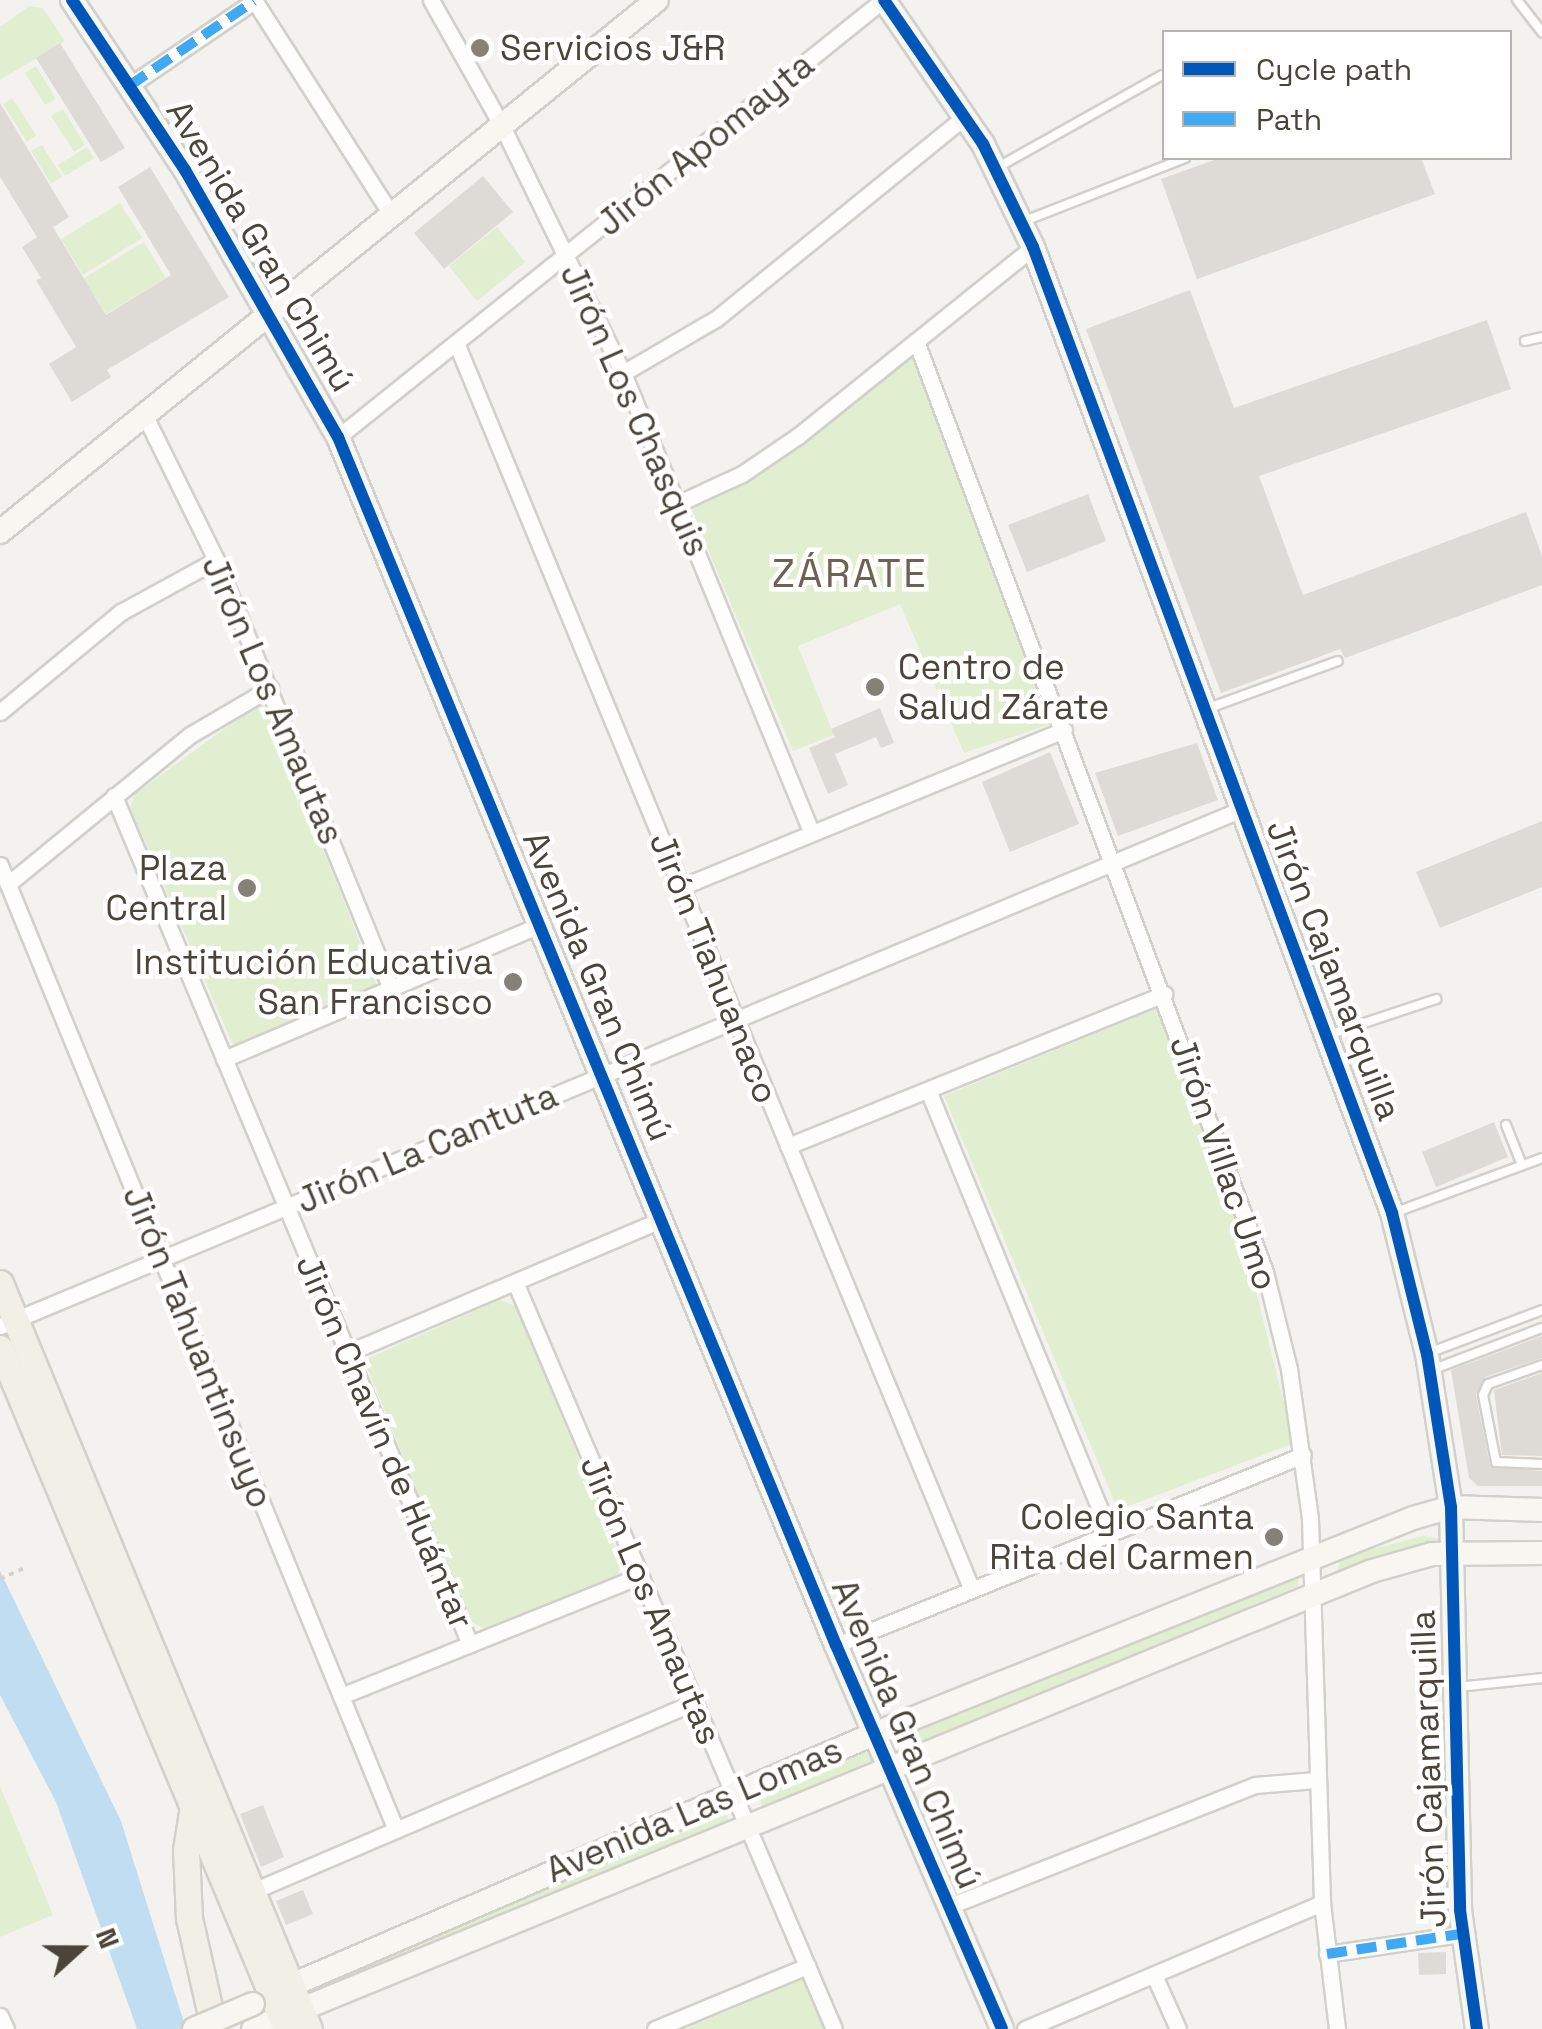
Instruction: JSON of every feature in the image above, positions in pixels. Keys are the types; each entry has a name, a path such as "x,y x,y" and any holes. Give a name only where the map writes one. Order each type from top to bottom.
{"main road":[{"path":"0,1282 8,1322 251,1892 279,2014"},
{"path":"0,1348 279,2014"},
{"path":"193,1806 186,1850 189,1918 214,2029"}],"street":[{"name":"Avenida Gran Chimú","path":"72,0 270,312 338,437 836,1646 1002,2029"},
{"path":"129,86 254,0 391,214"},
{"name":"Jirón Los Chasquis","path":"430,0 502,126 623,373 812,832"},
{"path":"0,532 657,0"},
{"name":"Jirón Cajamarquilla","path":"883,0 966,116 1022,222 1392,1213 1428,1362 1450,1507 1461,1934 1476,2029"},
{"name":"Jirón Apomayta","path":"338,437 883,0"},
{"path":"623,373 717,318 966,116"},
{"path":"679,503 763,460 1032,247"},
{"name":"Jirón Villac Umo","path":"916,341 1165,994 1265,1272 1304,1455 1316,1593 1316,1780 1322,1903 1337,2029"},
{"name":"Jirón Tiahuanaco","path":"457,345 972,1590"},
{"name":"Jirón Los Amautas","path":"144,414 216,560 391,989"},
{"path":"0,712 122,612 216,560"},
{"path":"8,884 225,709 270,688"},
{"path":"681,887 1064,730"},
{"name":"Jirón Chavín de Huántar","path":"114,796 470,1644"},
{"name":"Jirón La Cantuta","path":"8,1322 1242,809"},
{"name":"Jirón Tahuantinsuyo","path":"0,865 396,1830"},
{"path":"224,1059 539,925"},
{"path":"788,1146 1165,994"},
{"path":"928,1090 1110,1534"},
{"path":"348,1353 663,1219"},
{"name":"Jirón Los Amautas","path":"515,1282 834,2029"},
{"path":"836,1646 1304,1455"},
{"name":"Avenida Las Lomas","path":"279,2014 734,1793 1313,1557 1450,1507 1536,1510"},
{"path":"1536,1510 1522,1531 1536,1553"},
{"name":"Avenida Las Lomas","path":"194,2029 279,2014 749,1829 1316,1593 1406,1560 1454,1552 1536,1553"},
{"path":"341,1696 640,1576"},
{"path":"251,1892 694,1702"},
{"path":"947,1907 1255,1785 1316,1780"},
{"path":"1025,2029 1322,1903"},
{"path":"1327,1954 1461,1934"},
{"path":"656,2029 807,1966"},
{"path":"1154,1975 1178,2029"},
{"path":"0,2016 6,2029"}],"lane":[{"path":"1517,0 1542,32"},
{"path":"996,168 1162,75"},
{"path":"1022,222 1181,160"},
{"path":"1526,342 1542,337"},
{"path":"1204,710 1338,660"},
{"path":"1326,1035 1436,1000"},
{"path":"1506,1125 1522,1165"},
{"path":"1392,1213 1542,1158"},
{"path":"1428,1362 1542,1310"},
{"path":"1428,1362 1542,1328"},
{"path":"1542,1365 1483,1391 1496,1462 1542,1464"},
{"path":"1453,1688 1542,1678"}],"path":[{"path":"0,1578 25,1568"}],"green space":[{"path":"29,6 43,8 65,41 0,80 0,27"},
{"path":"36,66 56,99 45,105 25,73"},
{"path":"12,98 36,135 27,142 3,104"},
{"path":"63,109 85,145 74,152 51,116"},
{"path":"42,145 62,177 51,184 31,151"},
{"path":"87,147 94,158 65,176 58,165"},
{"path":"120,203 142,238 83,275 61,239"},
{"path":"497,227 525,262 477,301 449,266"},
{"path":"144,242 166,278 106,314 84,278"},
{"path":"913,354 1054,723 964,753 900,604 798,646 834,735 793,751 691,509 764,469"},
{"path":"257,705 266,706 377,985 233,1045 130,807 135,794"},
{"path":"1158,1008 1240,1227 1294,1443 1118,1510 944,1096"},
{"path":"500,1300 516,1306 622,1563 617,1577 485,1629 470,1621 364,1360"},
{"path":"1423,1536 1446,1540 1338,1571 1339,1558"},
{"path":"1299,1574 1298,1586 914,1746 910,1733"},
{"path":"870,1751 874,1760 763,1808 759,1796"},
{"path":"0,1786 53,1915 0,1937"},
{"path":"725,1813 730,1822 325,1990 321,1980"},
{"path":"803,1979 825,2029 685,2029"}],"water":[{"path":"0,1571 121,1821 186,2029 137,2029 56,1802 0,1695"}],"building":[{"path":"60,43 125,148 101,162 36,58"},
{"path":"0,103 69,217 53,227 106,315 171,275 118,187 150,167 229,297 107,370 111,377 72,402 49,364 76,347 36,280 41,278 22,247 37,237 0,177"},
{"path":"1214,160 1422,160 1435,194 1197,279 1161,179"},
{"path":"483,176 513,212 444,269 414,233"},
{"path":"1190,290 1234,408 1487,320 1511,389 1259,476 1303,595 1526,512 1542,556 1542,585 1345,658 1340,649 1221,693 1086,329"},
{"path":"1088,494 1106,541 1027,572 1008,525"},
{"path":"880,708 894,743 881,748 876,737 835,754 848,785 828,794 809,748 835,737 831,729"},
{"path":"1197,743 1218,800 1118,836 1095,773"},
{"path":"1050,752 1079,824 1010,852 982,782"},
{"path":"1542,821 1542,887 1440,928 1416,872"},
{"path":"1494,1122 1508,1157 1436,1187 1422,1152"},
{"path":"1542,1336 1542,1358 1485,1377 1476,1395 1490,1466 1542,1471 1542,1486 1478,1486 1469,1478 1451,1370"},
{"path":"1542,1373 1542,1456 1502,1455 1494,1390"},
{"path":"263,1805 284,1857 261,1867 240,1814"},
{"path":"303,1890 313,1914 286,1925 276,1901"},
{"path":"1446,1952 1446,1974 1419,1975 1418,1953"}],"marked path":[{"path":"129,86 254,1"},
{"path":"1327,1954 1461,1934"}],"cycle path":[{"path":"72,0 185,170 338,437 836,1645 1002,2029"},
{"path":"884,0 983,144 1033,247 1392,1213 1427,1354 1451,1507 1460,1910 1477,2029"}],"place":[{"name":"Servicios J&R","path":"480,48"},
{"name":"Centro de Salud Zárate","path":"875,687"},
{"name":"Plaza Central","path":"247,888"},
{"name":"Institución Educativa San Francisco","path":"513,982"},
{"name":"Colegio Santa Rita del Carmen","path":"1274,1537"}],"district":[{"name":"ZÁRATE","path":"850,574"}]}
